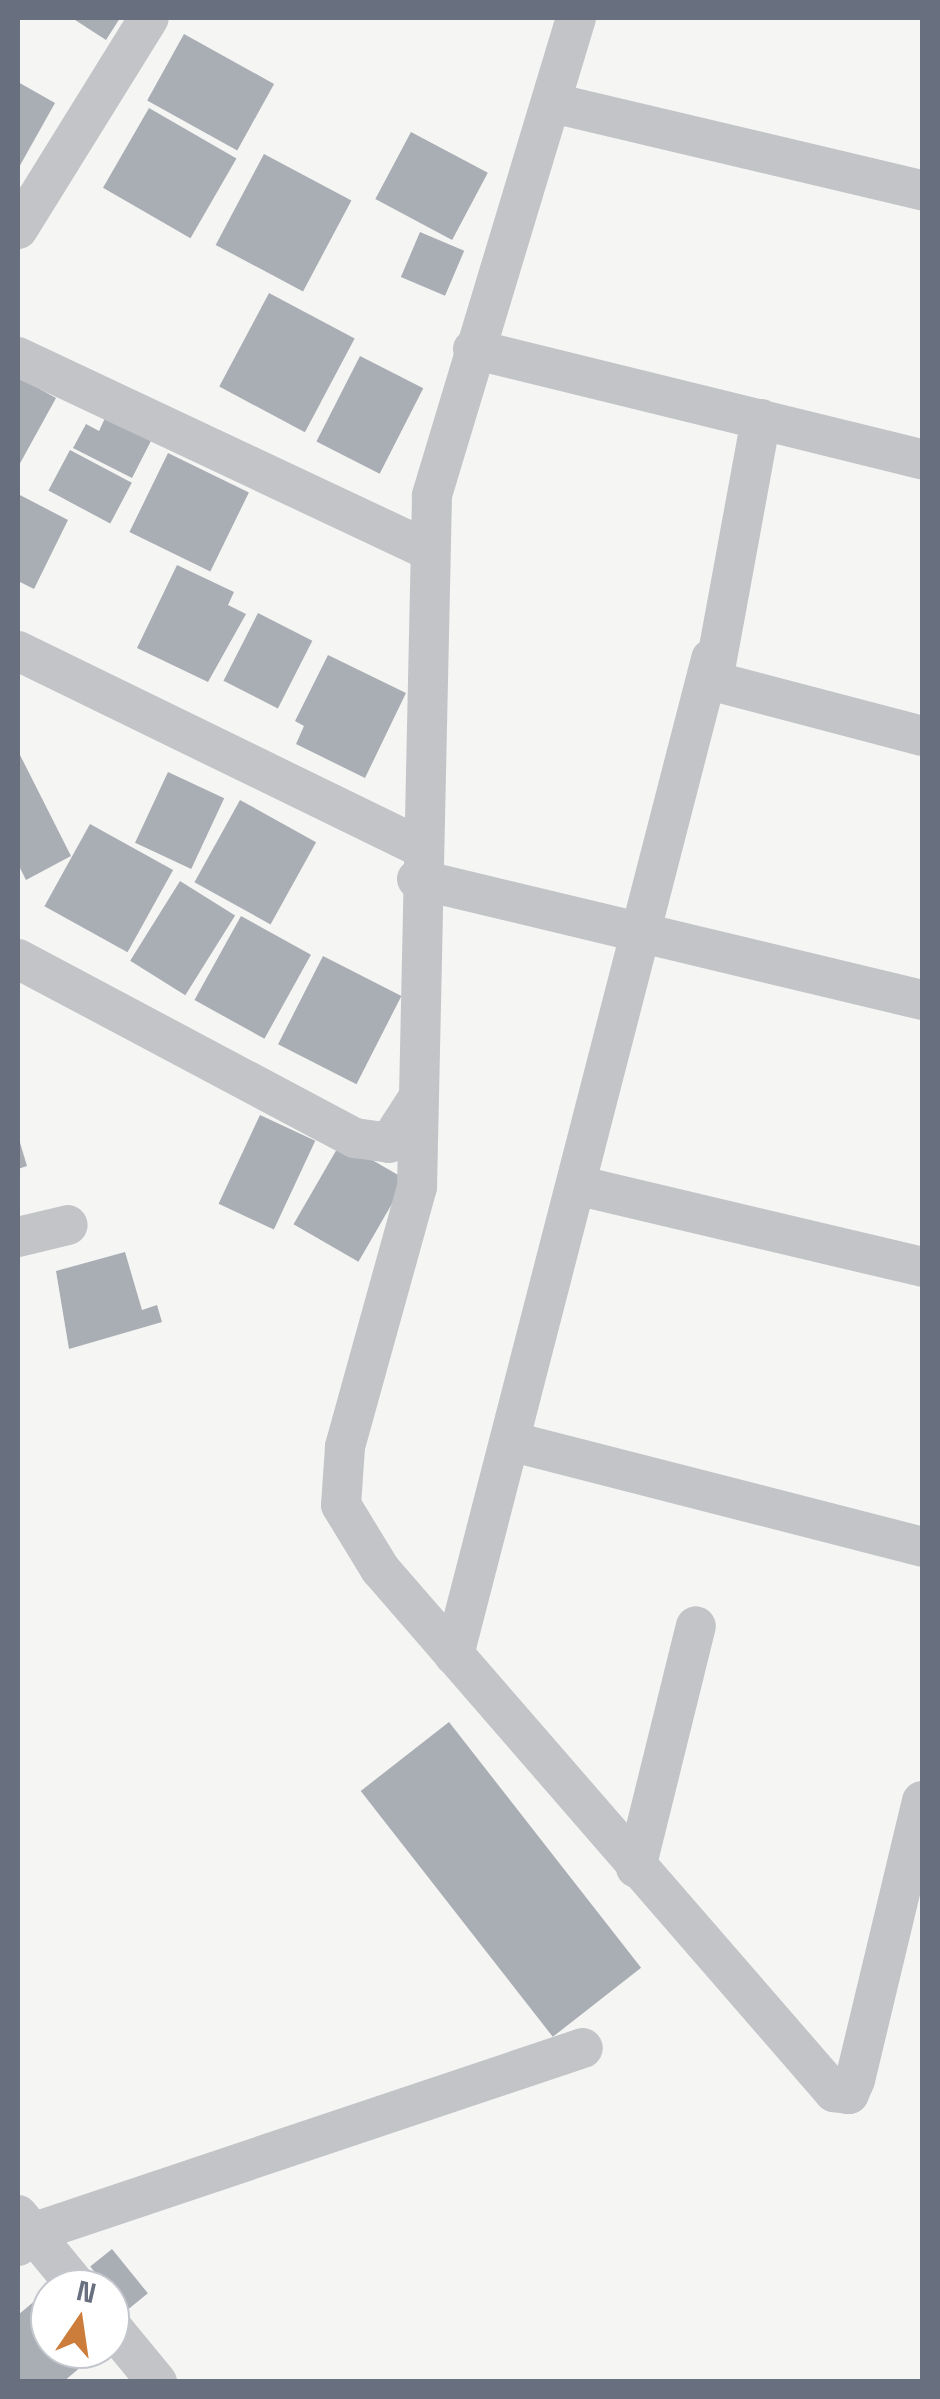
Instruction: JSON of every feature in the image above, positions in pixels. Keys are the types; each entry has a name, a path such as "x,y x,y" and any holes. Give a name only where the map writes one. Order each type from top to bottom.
{"street":[{"path":"18,229 150,18"},
{"path":"576,18 553,103 473,349 432,496 418,862 416,1103 410,1235 339,1471 351,1528 454,1655 815,2080 849,2094 922,1801"},
{"path":"553,103 922,190"},
{"path":"473,349 922,459"},
{"path":"18,357 428,550"},
{"path":"454,1655 711,659 761,420"},
{"path":"18,651 418,862 641,932 922,1000"},
{"path":"711,659 714,682 726,690 922,736"},
{"path":"18,959 355,1138 390,1144 416,1103"},
{"path":"576,1185 922,1267"},
{"path":"18,1238 68,1225"},
{"path":"510,1440 922,1547"},
{"path":"636,1868 696,1626"},
{"path":"59,2269 22,2231 583,2048"},
{"path":"130,2350 157,2382"}],"building":[{"path":"72,18 120,18 106,40"},
{"path":"184,34 274,84 237,150 147,100"},
{"path":"18,82 55,103 18,169"},
{"path":"149,108 236,158 190,238 103,188"},
{"path":"411,132 488,173 452,240 375,199"},
{"path":"264,154 351,200 303,291 216,245"},
{"path":"420,232 464,251 445,296 401,277"},
{"path":"269,293 355,339 305,432 219,387"},
{"path":"360,356 423,388 380,474 316,442"},
{"path":"18,377 56,398 18,467"},
{"path":"106,416 152,439 132,478 73,448 86,424 99,431"},
{"path":"70,450 132,483 110,523 48,491"},
{"path":"168,453 249,492 210,572 129,532"},
{"path":"18,494 68,520 34,589 18,581"},
{"path":"177,565 234,592 228,605 246,614 208,682 137,648"},
{"path":"258,613 312,641 278,708 223,681"},
{"path":"328,655 406,693 365,778 296,744 304,726 295,721"},
{"path":"18,751 71,856 26,880 18,864"},
{"path":"168,772 224,798 191,869 135,843"},
{"path":"240,800 316,842 271,924 194,882"},
{"path":"90,824 173,870 128,952 44,906"},
{"path":"180,881 235,915 185,995 130,961"},
{"path":"241,916 311,955 264,1039 194,1000"},
{"path":"323,956 401,996 356,1084 278,1044"},
{"path":"260,1115 315,1141 274,1230 219,1204"},
{"path":"18,1136 27,1166 18,1169"},
{"path":"341,1142 406,1180 358,1262 294,1224"},
{"path":"125,1252 142,1310 157,1305 162,1322 69,1349 56,1271"},
{"path":"449,1722 641,1968 553,2037 361,1791"},
{"path":"112,2249 128,2269 92,2269 90,2267"},
{"path":"130,2271 148,2293 130,2308"},
{"path":"30,2305 30,2369 78,2369 63,2382 18,2382 18,2315"}]}
